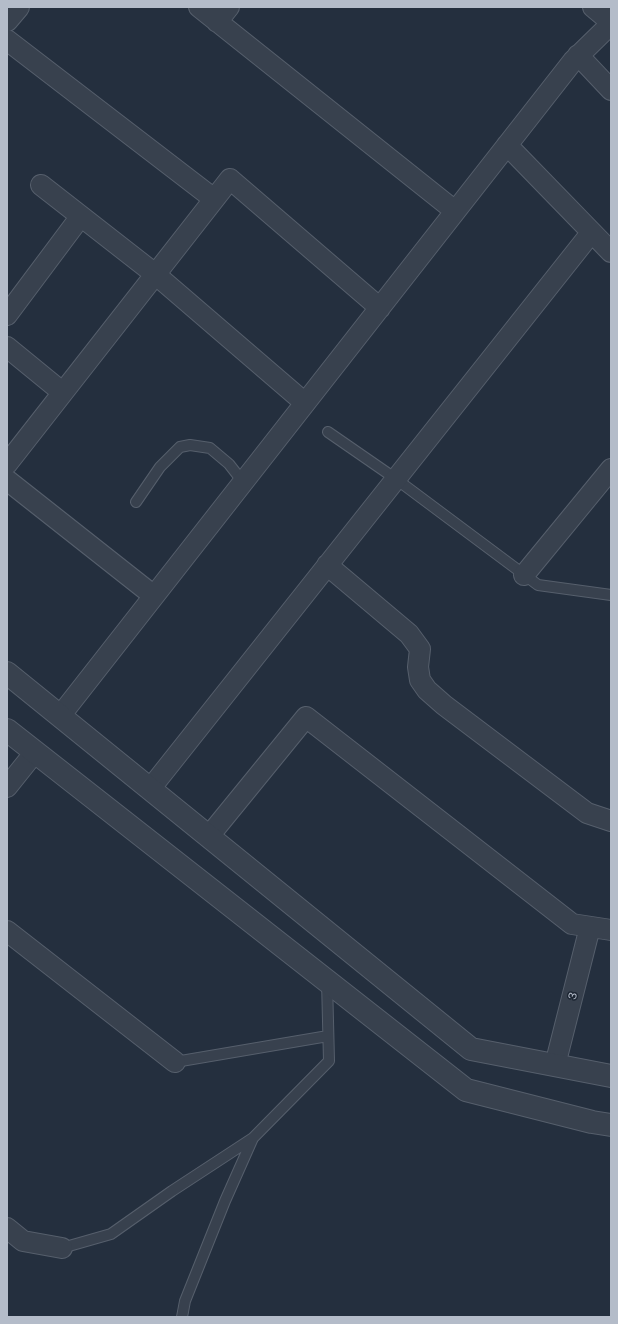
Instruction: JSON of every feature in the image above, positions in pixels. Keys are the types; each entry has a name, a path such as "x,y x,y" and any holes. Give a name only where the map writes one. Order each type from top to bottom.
{"street":[{"path":"7,20 18,7"},
{"path":"199,7 223,15 455,211"},
{"path":"60,716 573,61 611,23 594,7"},
{"path":"7,40 214,199"},
{"path":"578,56 611,90"},
{"path":"507,146 611,252"},
{"path":"7,464 230,178 380,308"},
{"path":"42,185 155,274 305,403"},
{"path":"7,315 81,216"},
{"path":"150,789 591,233"},
{"path":"7,347 62,392"},
{"path":"524,575 611,469"},
{"path":"7,480 154,596"},
{"path":"327,565 409,634 420,649 418,667 420,680 427,690 444,706 587,813 611,822"},
{"path":"7,673 471,1050 611,1076"},
{"path":"208,836 306,717 572,924 611,930"},
{"path":"7,730 466,1090 592,1122 611,1125"},
{"path":"7,787 35,752"},
{"name":"3","path":"555,1065 590,927"},
{"path":"7,931 175,1062"},
{"path":"7,1228 23,1241 62,1248"}],"lane":[{"path":"328,432 396,479 538,585 611,595"},
{"path":"136,502 160,468 180,447 190,445 210,448 229,464 243,482"},
{"path":"62,1248 111,1234 172,1191 253,1138 329,1061 326,981"},
{"path":"175,1062 328,1036"},
{"path":"182,1317 185,1301 225,1201 253,1138"}]}
